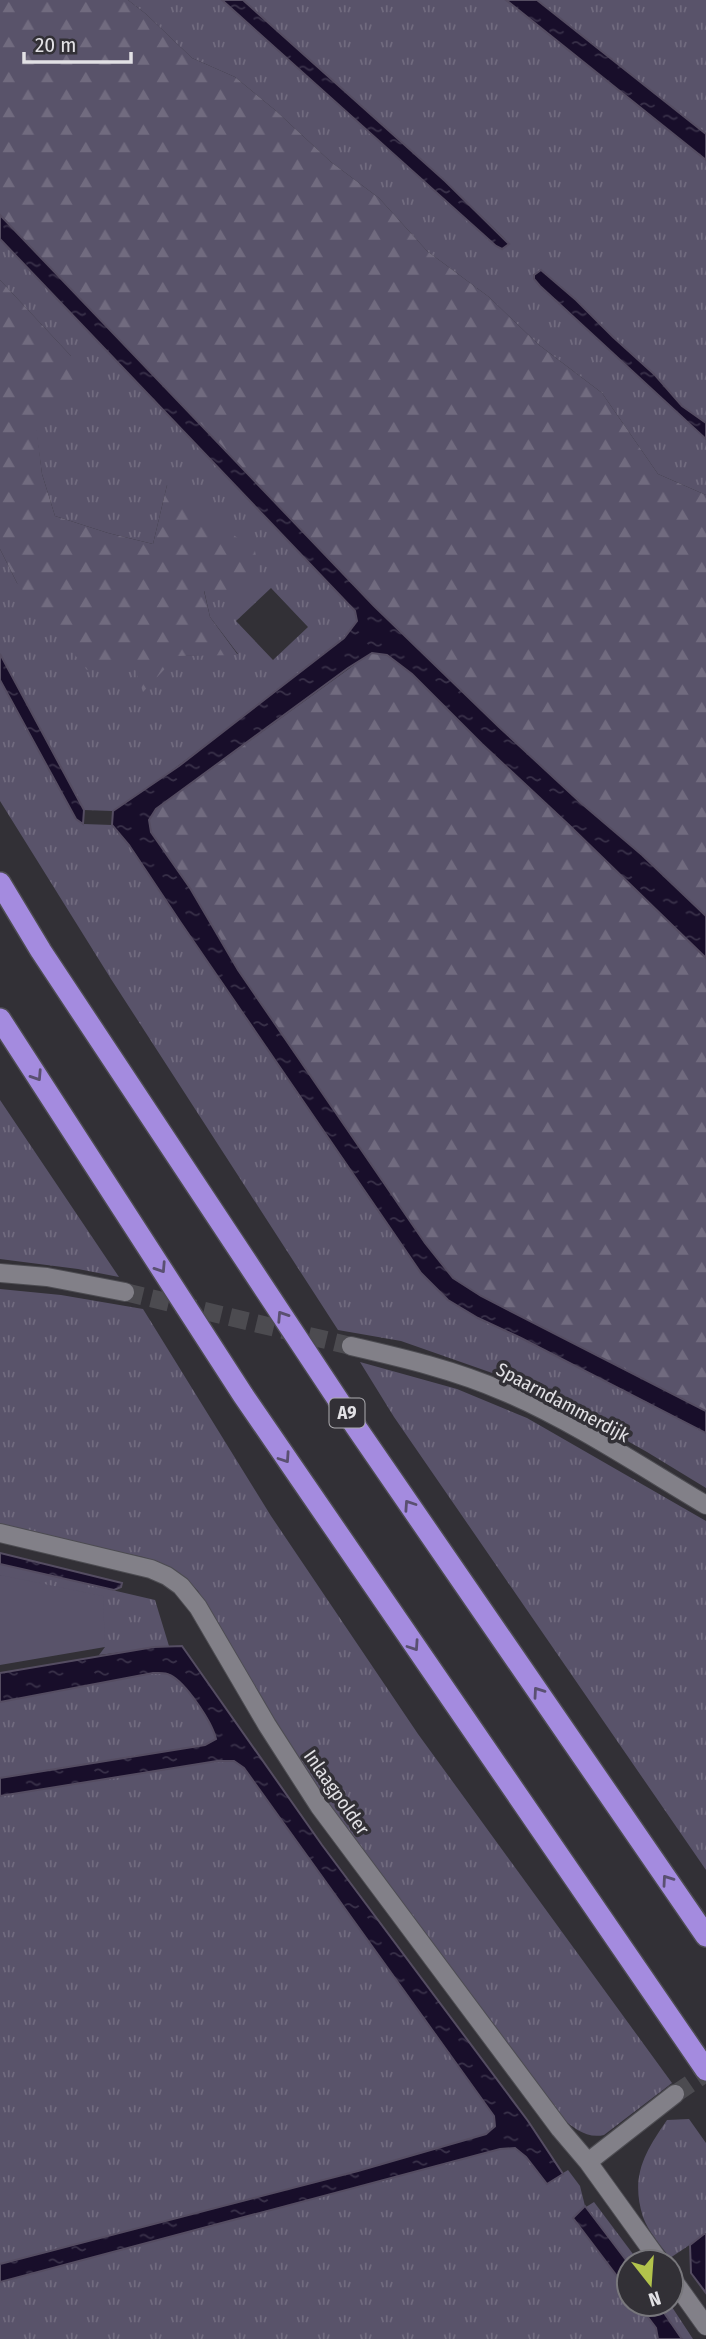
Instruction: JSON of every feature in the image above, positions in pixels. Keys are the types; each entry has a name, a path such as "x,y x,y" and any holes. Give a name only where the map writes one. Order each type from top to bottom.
{"highway":[{"name":"A9","path":"0,883 41,951 356,1427 706,1936"},
{"path":"0,1019 243,1395 706,2070"}],"street":[{"path":"0,1273 47,1277 125,1292"},
{"name":"Spaarndammerdijk","path":"351,1346 438,1367 505,1392 568,1424 706,1505"},
{"name":"Inlaagpolder","path":"0,1533 152,1569 167,1576 191,1596 319,1806 650,2248"},
{"path":"588,2162 676,2094"},
{"path":"685,2297 706,2326"}],"green space":[{"path":"0,0 128,0 192,58 235,77 275,110 331,162 379,198 427,251 489,297 539,345 602,393 658,474 706,495 706,916 499,727 374,606 0,215"},
{"path":"128,0 222,0 502,249 509,244 445,181 243,0 506,0 706,160 706,423 682,406 655,375 576,300 540,286 706,439 706,495 658,474 602,393 539,345 489,297 427,251 379,198 331,162 275,110 235,77 192,58"},
{"path":"537,0 706,0 706,134"},
{"path":"0,239 355,611 357,621 344,638 138,796 113,811 84,810 0,654 0,549 17,583 131,657 238,654 210,617 204,590 167,485 153,544 55,516 42,474 35,422 71,356 0,280","holes":["271,588 308,627 273,660 236,621"]},
{"path":"0,280 71,356 82,383 36,423 42,474 55,516 153,544 167,485 255,551 260,577 242,596 204,591 210,617 238,655 177,656 143,692 131,657 87,670 17,583 0,549"},
{"path":"372,652 387,655 412,674 706,958 706,1411 481,1296 453,1278 425,1243 238,970 190,888 150,832 149,820 156,809"},
{"path":"0,680 76,819 83,824 112,825 129,845 382,1217 448,1300 478,1318 706,1433 706,1488 544,1394 401,1341 338,1330 111,979 0,801"},
{"path":"0,1100 119,1277 0,1259"},
{"path":"0,1289 61,1295 143,1309 271,1516 418,1734 672,2083 604,2135 586,2134 575,2129 561,2117 332,1811 264,1704 198,1591 173,1570 143,1557 0,1526"},
{"path":"360,1362 457,1389 527,1418 706,1521 706,1870 394,1417"},
{"path":"0,1564 155,1600 169,1646 99,1655 105,1647 0,1575"},
{"path":"0,1575 103,1596 105,1647 0,1665"},
{"path":"154,1673 168,1674 191,1694 204,1713 216,1739 205,1745 0,1778 0,1702"},
{"path":"217,1761 234,1761 244,1768 494,2116 495,2126 486,2134 358,2171 0,2264 0,1796"},
{"path":"689,2119 706,2143 706,2234 685,2248 662,2248 651,2233 639,2202 642,2165 667,2120"},
{"path":"515,2148 547,2183 568,2170 580,2186 585,2206 573,2218 615,2274 615,2318 648,2318 656,2328 658,2339 0,2339 0,2282 500,2149"},
{"path":"594,2202 628,2248 616,2248 586,2207"},
{"path":"667,2318 679,2318 693,2339 682,2339"}],"water":[{"path":"222,0 243,0 445,181 509,244 502,249 496,246"},
{"path":"506,0 537,0 706,134 706,160"},
{"path":"0,215 374,606 499,727 706,916 706,958 412,674 387,655 372,653 348,668 156,809 149,820 151,832 190,888 238,970 425,1243 453,1278 481,1296 706,1411 706,1433 478,1318 448,1300 421,1273 129,845 112,825 113,811 179,766 344,638 357,621 355,611 0,239"},
{"path":"541,270 655,375 682,406 706,423 706,439 540,286 534,275"},
{"path":"0,654 84,810 83,824 76,819 0,680"},
{"path":"0,1553 122,1583 121,1587 114,1590 0,1564"},
{"path":"182,1646 322,1845 528,2121 563,2174 547,2184 526,2157 515,2148 500,2149 0,2282 0,2264 358,2171 486,2134 495,2126 494,2116 244,1768 234,1761 217,1761 0,1796 0,1778 205,1745 216,1739 191,1694 166,1673 153,1673 0,1702 0,1673 154,1647"},
{"path":"585,2206 617,2248 615,2274 573,2218"},
{"path":"704,2234 706,2293 691,2273 690,2245"},
{"path":"648,2318 668,2318 682,2339 658,2339 656,2328"}],"tunnel":[{"path":"125,1292 351,1346"},
{"path":"675,2094 706,2073"}]}
